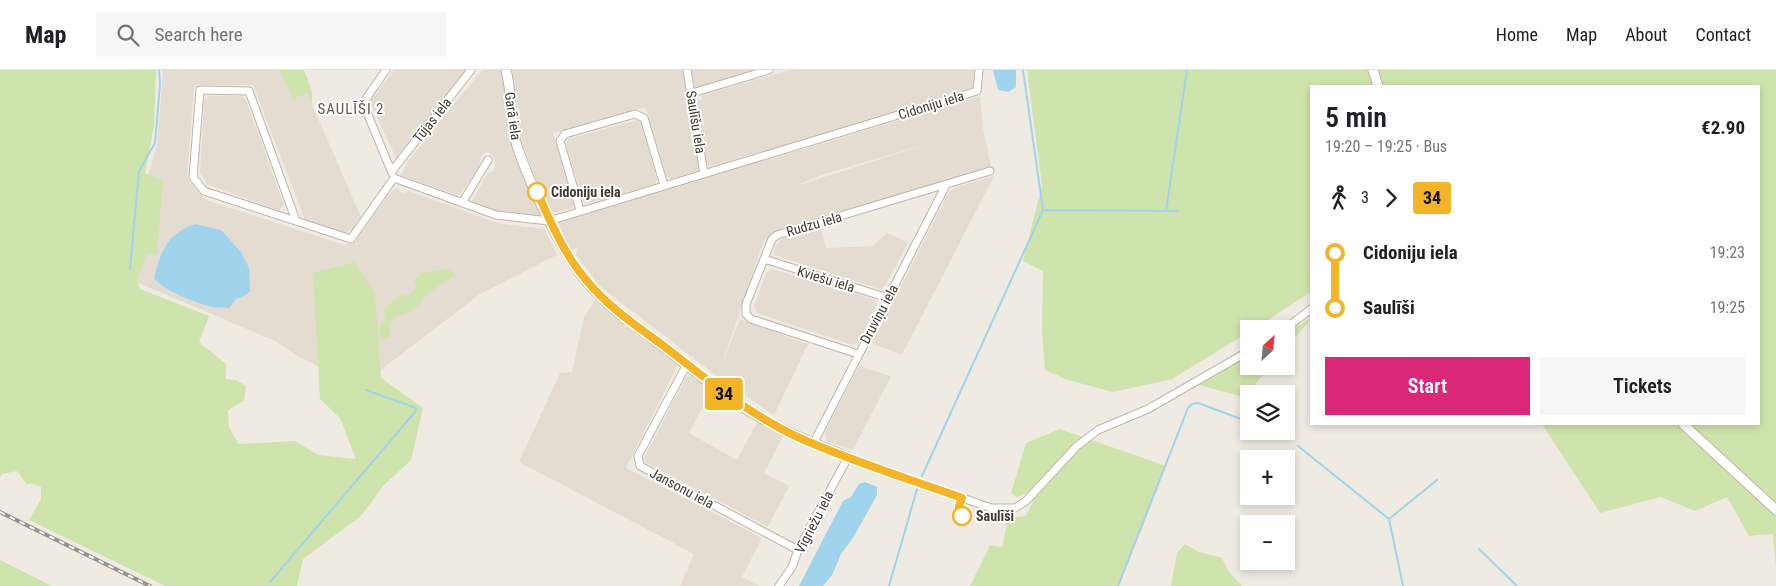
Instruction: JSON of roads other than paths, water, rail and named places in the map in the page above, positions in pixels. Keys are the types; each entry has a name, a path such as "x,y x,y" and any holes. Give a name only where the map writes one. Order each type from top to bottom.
{"street":[{"path":"296,221 249,91 200,90 193,177 204,191 351,239 393,174 363,103 386,70"},
{"name":"Tūjas iela","path":"393,174 472,70"},
{"name":"Garā iela","path":"506,70 512,100 514,134 518,149 549,221 573,263 587,282 641,329 730,398 757,416 813,444 991,508 1015,508 1026,501 1077,446 1098,430 1148,409 1240,356"},
{"name":"Saulīšu iela","path":"687,70 704,174"},
{"path":"692,93 769,70"},
{"name":"Cidoniju iela","path":"393,174 496,215 549,221 580,210 977,91 979,70"},
{"path":"1373,70 1378,85"},
{"path":"580,210 560,141 564,134 634,114 644,118 664,186"},
{"path":"462,202 488,160"},
{"name":"Rudzu iela","path":"858,354 751,319 746,314 746,304 772,239 777,235 990,171"},
{"name":"Druviņu iela","path":"813,444 946,185"},
{"name":"Kviešu iela","path":"764,260 888,298"},
{"path":"1295,321 1310,310"},
{"name":"Jansonu iela","path":"687,364 638,456 640,466 798,550"},
{"path":"1684,425 1776,510"},
{"name":"Vīgriežu iela","path":"779,586 792,567 798,550 848,457"}],"water":[{"path":"993,70 1016,70 1016,87 1008,92 998,90"},
{"path":"195,224 221,230 241,252 249,268 250,291 236,299 229,308 213,307 190,300 172,292 154,278 159,260 172,238 185,228"},
{"path":"865,482 877,487 877,495 853,538 841,554 832,575 823,586 799,586 843,501 851,497 859,484"}],"waterway":[{"path":"130,269 139,171 155,143 160,84 159,70"},
{"path":"922,476 1043,210 1023,70"},
{"path":"1166,211 1187,70"},
{"path":"1043,210 1178,211"},
{"path":"270,582 415,412 416,408 366,390"},
{"path":"1118,586 1188,408 1192,404 1198,403 1240,419"},
{"path":"1298,446 1389,519 1403,586"},
{"path":"1389,519 1437,480"},
{"path":"889,586 917,489"},
{"path":"1479,549 1517,586"}],"railway":[{"path":"0,512 150,586"}],"place":[{"name":"Cidoniju iela","path":"537,192"},
{"name":"Saulīši","path":"962,516"}],"district":[{"name":"SAULĪŠI 2","path":"351,109"}]}
